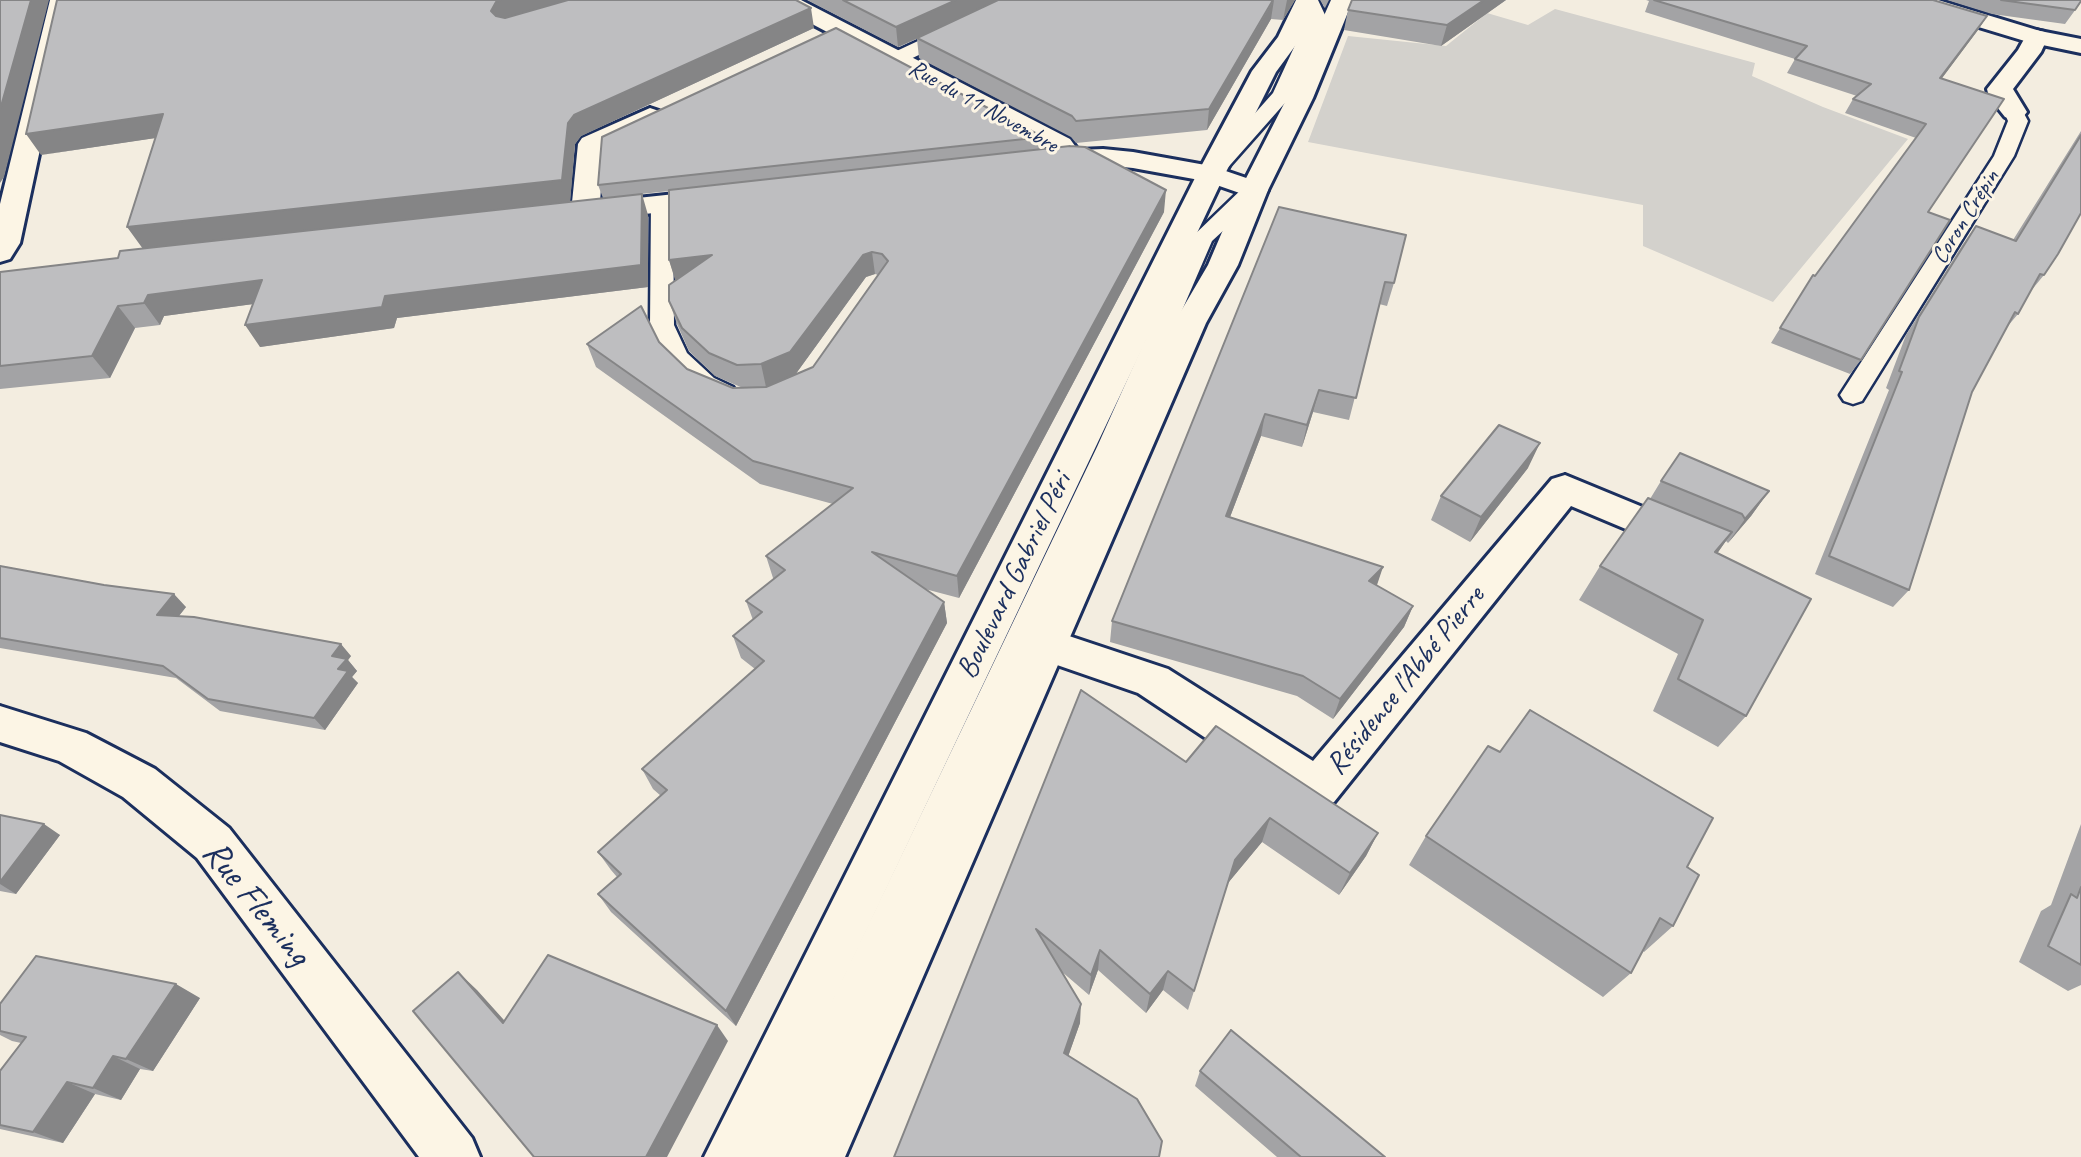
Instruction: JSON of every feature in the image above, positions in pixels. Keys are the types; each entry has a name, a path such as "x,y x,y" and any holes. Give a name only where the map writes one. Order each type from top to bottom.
{"street":[{"path":"4,268 5,243 61,0"},
{"name":"Rue du 11 Novembre","path":"784,0 826,34 895,59 1060,145 1069,158"},
{"name":"Boulevard Gabriel Péri","path":"731,1157 1211,174 1264,71 1289,38 1308,0"},
{"path":"1914,0 2036,37 2081,46"},
{"name":"Boulevard Gabriel Péri","path":"817,1157 1190,323 1223,265 1254,190 1300,98 1339,3"},
{"path":"2036,37 2081,59"},
{"name":"Coron Crépin","path":"2014,112 2002,97 2000,89 2029,52 2036,37"},
{"path":"585,212 591,144 678,103"},
{"path":"1028,162 1069,158 1133,160 1211,174 1254,190"},
{"path":"552,215 744,194"},
{"name":"Résidence l'Abbé Pierre","path":"1045,644 1153,681 1318,788 1565,488 1710,551"},
{"name":"Rue Fleming","path":"0,724 71,746 139,783 213,843 453,1157"}],"lane":[{"path":"895,59 1020,0"},
{"name":"Coron Crépin","path":"1853,395 2004,156 2018,121 2014,112"},
{"path":"778,1157 1104,460 1202,238 1254,190"},
{"path":"662,204 662,325 677,357 705,384 740,400 750,400"}],"shaded area":[{"path":"1555,9 1755,63 1752,76 1823,107 1908,139 1773,302 1643,246 1643,205 1308,142 1348,36 1446,46 1487,13 1528,25"}],"building":[{"path":"0,0 31,0 0,110"},
{"path":"57,0 501,0 496,2 491,11 496,16 505,18 568,0 796,0 811,8 574,115 568,123 562,180 127,227 163,114 26,134"},
{"path":"843,0 956,0 896,27"},
{"path":"998,0 1273,0 1209,109 1076,121 1072,116 917,38"},
{"path":"1352,0 1484,0 1447,25 1348,10"},
{"path":"1654,0 1933,0 1987,16 1940,78 2004,99 1928,212 1950,220 1861,360 1780,328 1813,275 1815,276 1926,124 1853,99 1871,84 1795,59 1807,46"},
{"path":"2001,0 2081,0 2081,1 2075,10"},
{"path":"836,28 1043,137 598,185 602,137"},
{"path":"2081,135 2081,213 2044,275 2040,274 2018,314 2015,312 1972,392 1909,590 1829,556 1902,372 1899,371 1919,317 1976,226 2016,241"},
{"path":"1070,146 1085,147 1166,190 957,576 872,552 944,602 726,1011 598,894 621,874 598,852 667,790 642,769 764,661 733,636 762,612 746,601 785,570 766,556 853,488 753,461 587,344 641,306 659,342 687,369 733,388 766,387 813,367 888,261 882,254 872,252 863,255 790,352 761,364 737,365 709,353 682,328 669,301 669,285 712,255 669,260 669,190"},
{"path":"642,194 641,265 385,296 382,307 245,325 262,280 148,295 144,303 118,306 92,356 0,366 0,272 118,258 120,251"},
{"path":"1279,207 1406,235 1394,283 1385,282 1356,398 1319,390 1307,425 1265,414 1226,516 1383,567 1369,581 1413,606 1340,699 1303,676 1112,621"},
{"path":"1499,425 1540,443 1481,517 1441,496"},
{"path":"1680,453 1769,491 1745,519 1742,514 1661,481"},
{"path":"1648,498 1732,532 1715,552 1811,599 1746,716 1678,679 1703,620 1600,566"},
{"path":"0,566 104,585 174,594 157,615 194,617 341,644 332,656 347,659 338,669 348,671 314,718 208,699 163,666 0,638"},
{"path":"1081,690 1186,762 1216,726 1378,833 1350,873 1270,818 1235,860 1194,991 1168,971 1150,994 1100,950 1091,975 1036,929 1081,1004 1064,1053 1137,1099 1162,1141 1159,1157 894,1157"},
{"path":"1530,710 1713,818 1687,867 1699,875 1673,926 1660,918 1631,973 1426,836 1488,746 1500,752"},
{"path":"0,815 44,824 0,882"},
{"path":"2081,887 2081,965 2048,946 2071,894 2077,898"},
{"path":"548,955 717,1025 646,1157 534,1157 413,1011 458,972 503,1023"},
{"path":"36,956 176,984 126,1059 113,1056 93,1088 67,1082 33,1132 0,1125 0,1071 26,1037 0,1031 0,1004"},
{"path":"1231,1030 1385,1157 1301,1157 1200,1071"}]}
